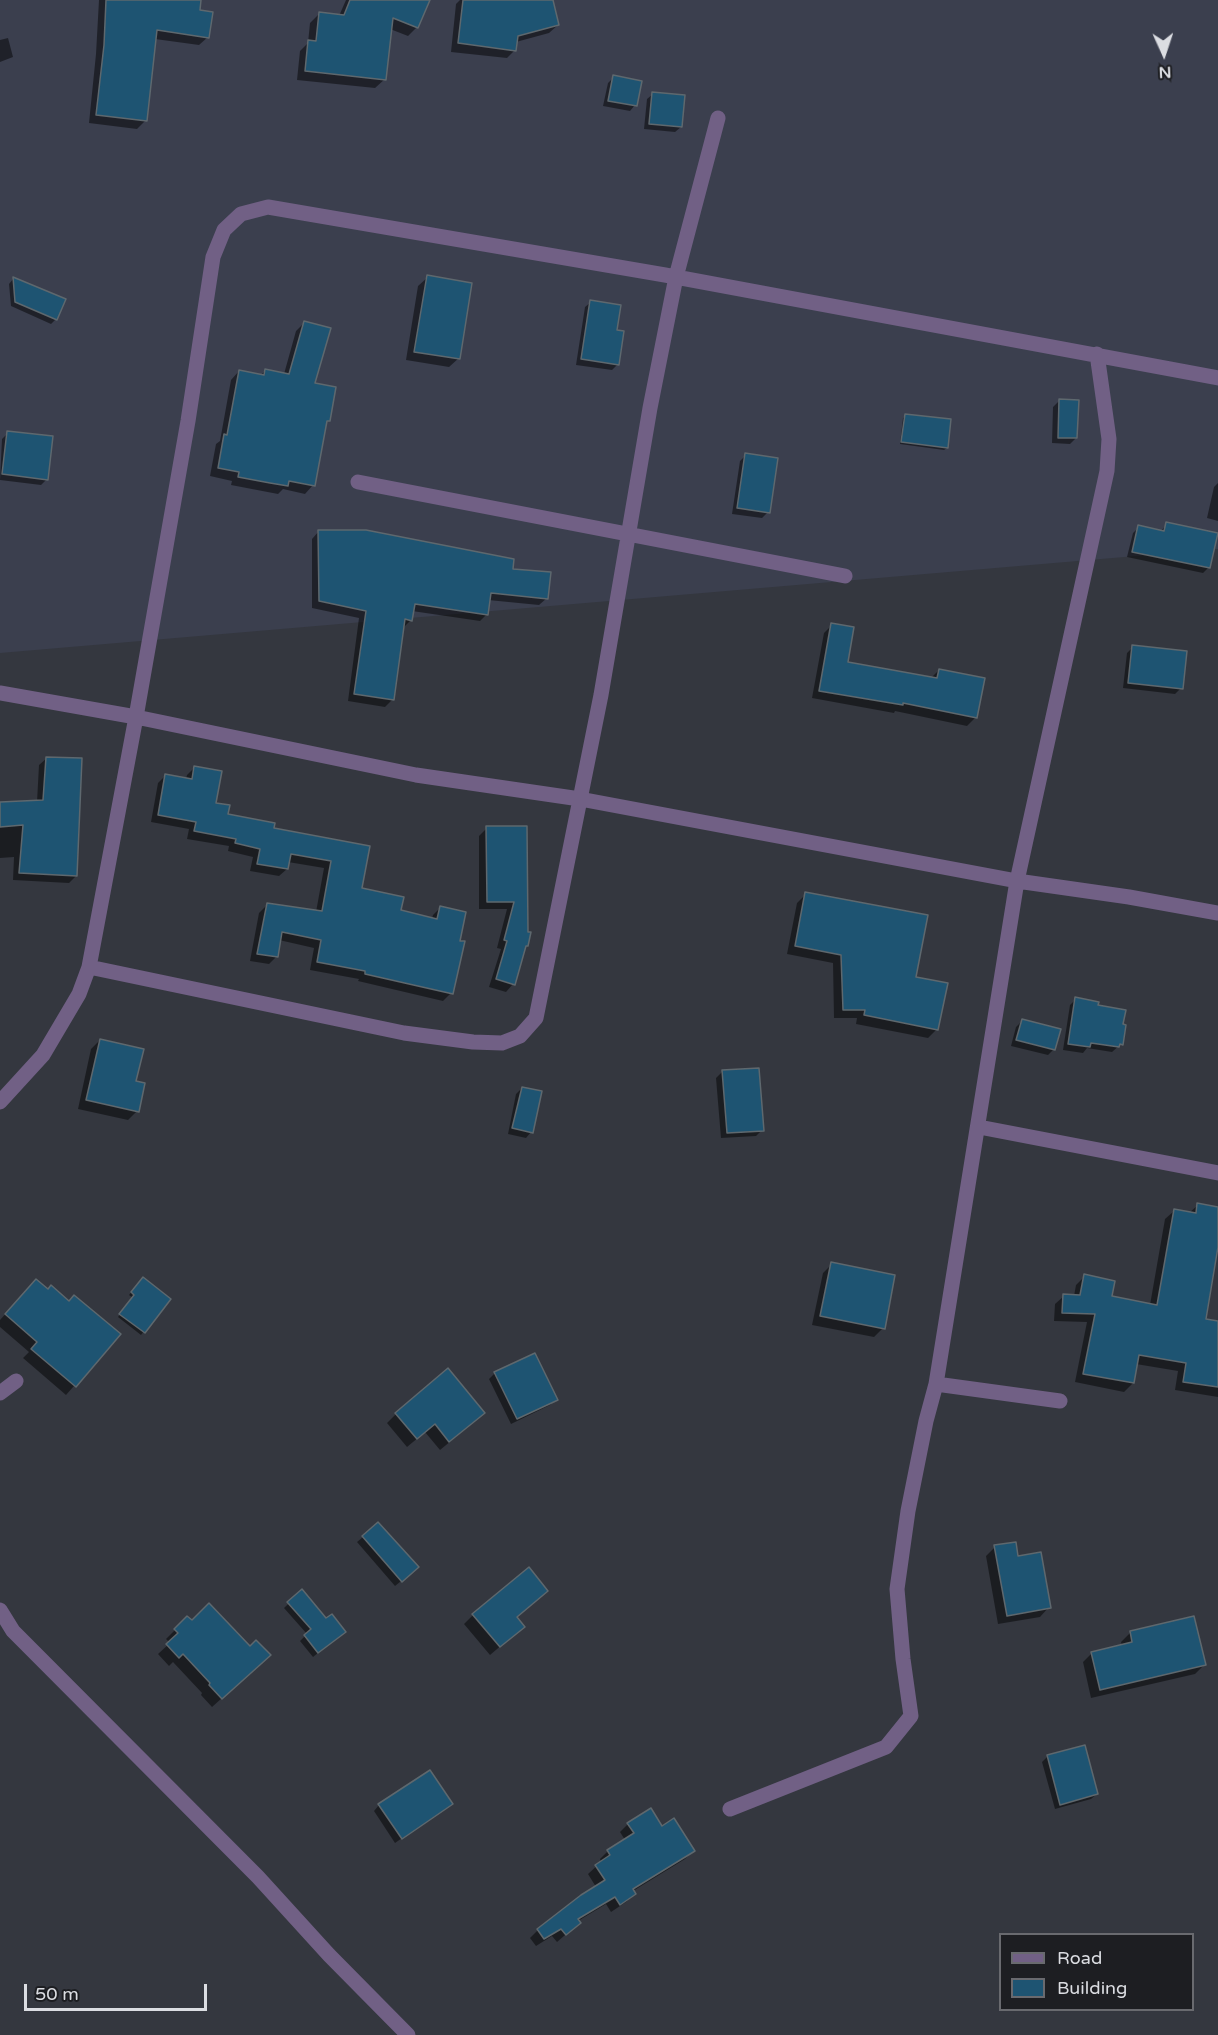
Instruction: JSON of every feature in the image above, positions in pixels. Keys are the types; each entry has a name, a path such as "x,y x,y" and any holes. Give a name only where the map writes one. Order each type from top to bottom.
{"street":[{"path":"89,967 404,1032 473,1042 502,1043 520,1036 536,1018 601,695 650,408 676,277 718,118"},
{"path":"0,1102 43,1055 79,994 89,967 188,421 213,257 224,230 241,214 268,207 676,277 1218,378"},
{"path":"730,1809 886,1747 911,1716 897,1588 908,1511 936,1384 1017,881 1107,471 1109,439 1097,354"},
{"path":"358,482 845,576"},
{"path":"0,693 136,717 416,774 580,799 1017,881 1129,897 1218,913"},
{"path":"979,1127 1218,1173"},
{"path":"0,1393 16,1381"},
{"path":"936,1384 1060,1401"},
{"path":"0,1610 13,1631 258,1877 329,1955 408,2035"}],"shaded area":[{"path":"0,0 1218,0 1218,549 0,653"}],"building":[{"path":"106,0 201,0 200,10 213,12 209,38 157,30 147,121 96,115 104,45"},
{"path":"350,0 430,0 418,28 393,18 386,80 305,71 308,40 316,41 319,12 344,15"},
{"path":"463,0 553,0 559,25 518,36 516,51 458,43"},
{"path":"613,75 642,81 637,106 608,101"},
{"path":"652,92 685,95 682,127 649,124"},
{"path":"427,275 472,283 460,359 414,352"},
{"path":"13,277 66,299 57,320 15,302"},
{"path":"590,300 621,305 617,330 624,331 619,365 581,359"},
{"path":"304,321 331,328 315,383 336,387 315,486 289,481 288,486 270,483 238,477 239,472 218,468 224,434 227,435 239,370 264,375 265,369 289,374"},
{"path":"1059,399 1079,400 1077,438 1058,438"},
{"path":"905,414 951,419 948,448 901,442"},
{"path":"7,431 53,436 48,480 2,474"},
{"path":"745,453 778,458 770,513 737,508"},
{"path":"1166,522 1218,533 1210,568 1132,552 1138,525 1164,531"},
{"path":"318,530 366,530 514,559 513,569 551,572 548,599 491,593 488,615 415,604 412,621 405,619 394,700 354,694 366,611 319,601"},
{"path":"831,623 854,627 848,662 937,678 939,669 985,678 977,718 903,703 903,705 819,691"},
{"path":"1132,645 1187,651 1183,689 1128,683"},
{"path":"46,757 82,758 77,876 19,873 23,825 0,827 0,802 43,800"},
{"path":"194,766 222,771 216,803 230,805 228,814 275,823 274,828 370,846 362,888 404,897 401,910 437,919 440,906 466,912 460,941 465,941 453,994 365,974 365,971 317,962 321,940 282,932 278,957 257,954 267,903 322,911 331,861 291,854 288,869 257,864 260,849 235,843 236,839 194,831 196,822 158,815 165,774 192,779"},
{"path":"486,826 527,826 528,932 531,932 515,985 496,979 507,941 504,940 514,902 487,902"},
{"path":"805,892 928,915 916,977 948,983 938,1030 864,1015 865,1010 843,1010 841,955 795,946"},
{"path":"1075,997 1099,1002 1098,1005 1126,1010 1123,1045 1120,1044 1119,1047 1091,1043 1090,1047 1068,1044"},
{"path":"1022,1019 1061,1029 1055,1050 1016,1040"},
{"path":"100,1039 144,1049 136,1081 145,1083 139,1112 86,1100"},
{"path":"759,1068 764,1131 727,1133 722,1070"},
{"path":"522,1087 542,1091 533,1133 512,1128"},
{"path":"1197,1203 1218,1207 1218,1247 1206,1319 1218,1321 1218,1387 1183,1382 1186,1363 1139,1355 1134,1383 1083,1374 1095,1314 1062,1313 1063,1294 1080,1295 1084,1274 1115,1281 1112,1296 1157,1305 1174,1209 1196,1213"},
{"path":"831,1262 895,1275 885,1329 820,1316"},
{"path":"143,1277 171,1299 145,1333 119,1314 134,1295 131,1292"},
{"path":"36,1279 48,1289 51,1285 69,1301 74,1295 121,1334 76,1387 31,1349 37,1342 5,1314"},
{"path":"535,1353 558,1400 517,1419 494,1372"},
{"path":"448,1368 485,1413 449,1442 435,1424 417,1439 395,1413"},
{"path":"378,1522 419,1567 402,1582 362,1536"},
{"path":"1016,1542 1018,1556 1041,1552 1051,1608 1007,1616 994,1545"},
{"path":"529,1567 548,1591 517,1617 525,1627 500,1647 472,1614"},
{"path":"302,1589 326,1618 332,1614 346,1632 318,1653 304,1635 311,1629 287,1602"},
{"path":"209,1603 250,1646 256,1640 271,1655 222,1699 183,1654 179,1658 166,1644 178,1633 174,1629 187,1616 192,1620"},
{"path":"1194,1616 1206,1665 1100,1690 1091,1652 1132,1642 1130,1631"},
{"path":"1085,1745 1098,1794 1060,1805 1047,1755"},
{"path":"430,1770 453,1804 402,1839 378,1804"},
{"path":"651,1808 662,1826 674,1818 695,1851 633,1889 636,1894 620,1905 615,1897 578,1919 581,1923 566,1935 561,1929 544,1939 537,1929 581,1895 605,1880 595,1865 610,1855 607,1850 634,1833 627,1823"}]}
